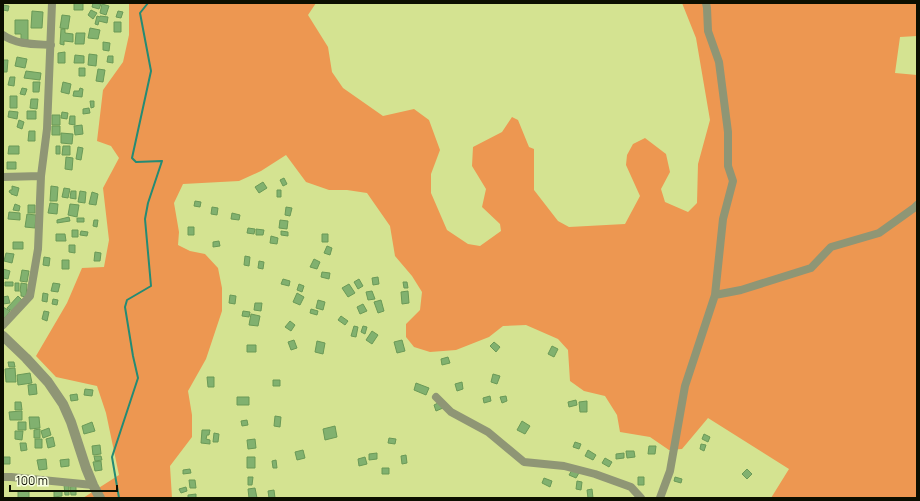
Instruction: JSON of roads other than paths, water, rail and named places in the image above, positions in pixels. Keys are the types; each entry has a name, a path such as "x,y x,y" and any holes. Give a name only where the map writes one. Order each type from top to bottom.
{"street":[{"path":"3,325 30,296 38,249 41,176 47,129 52,3"},
{"path":"660,498 670,471 685,386 715,295 723,219 733,181 728,166 728,132 719,62 708,31 706,3"},
{"path":"3,35 8,39 22,43 51,44"},
{"path":"3,177 41,176"},
{"path":"715,295 741,290 811,268 831,246 879,232 917,205"},
{"path":"3,336 48,382 64,404 86,468 100,498"},
{"path":"436,397 451,412 488,432 524,462 564,466 595,474 631,487 641,498"},
{"path":"3,477 93,485"}],"waterway":[{"path":"119,498 112,457 138,378 125,307 127,300 151,286 145,219 148,203 162,161 136,162 132,158 151,71 140,13 148,3"}]}
